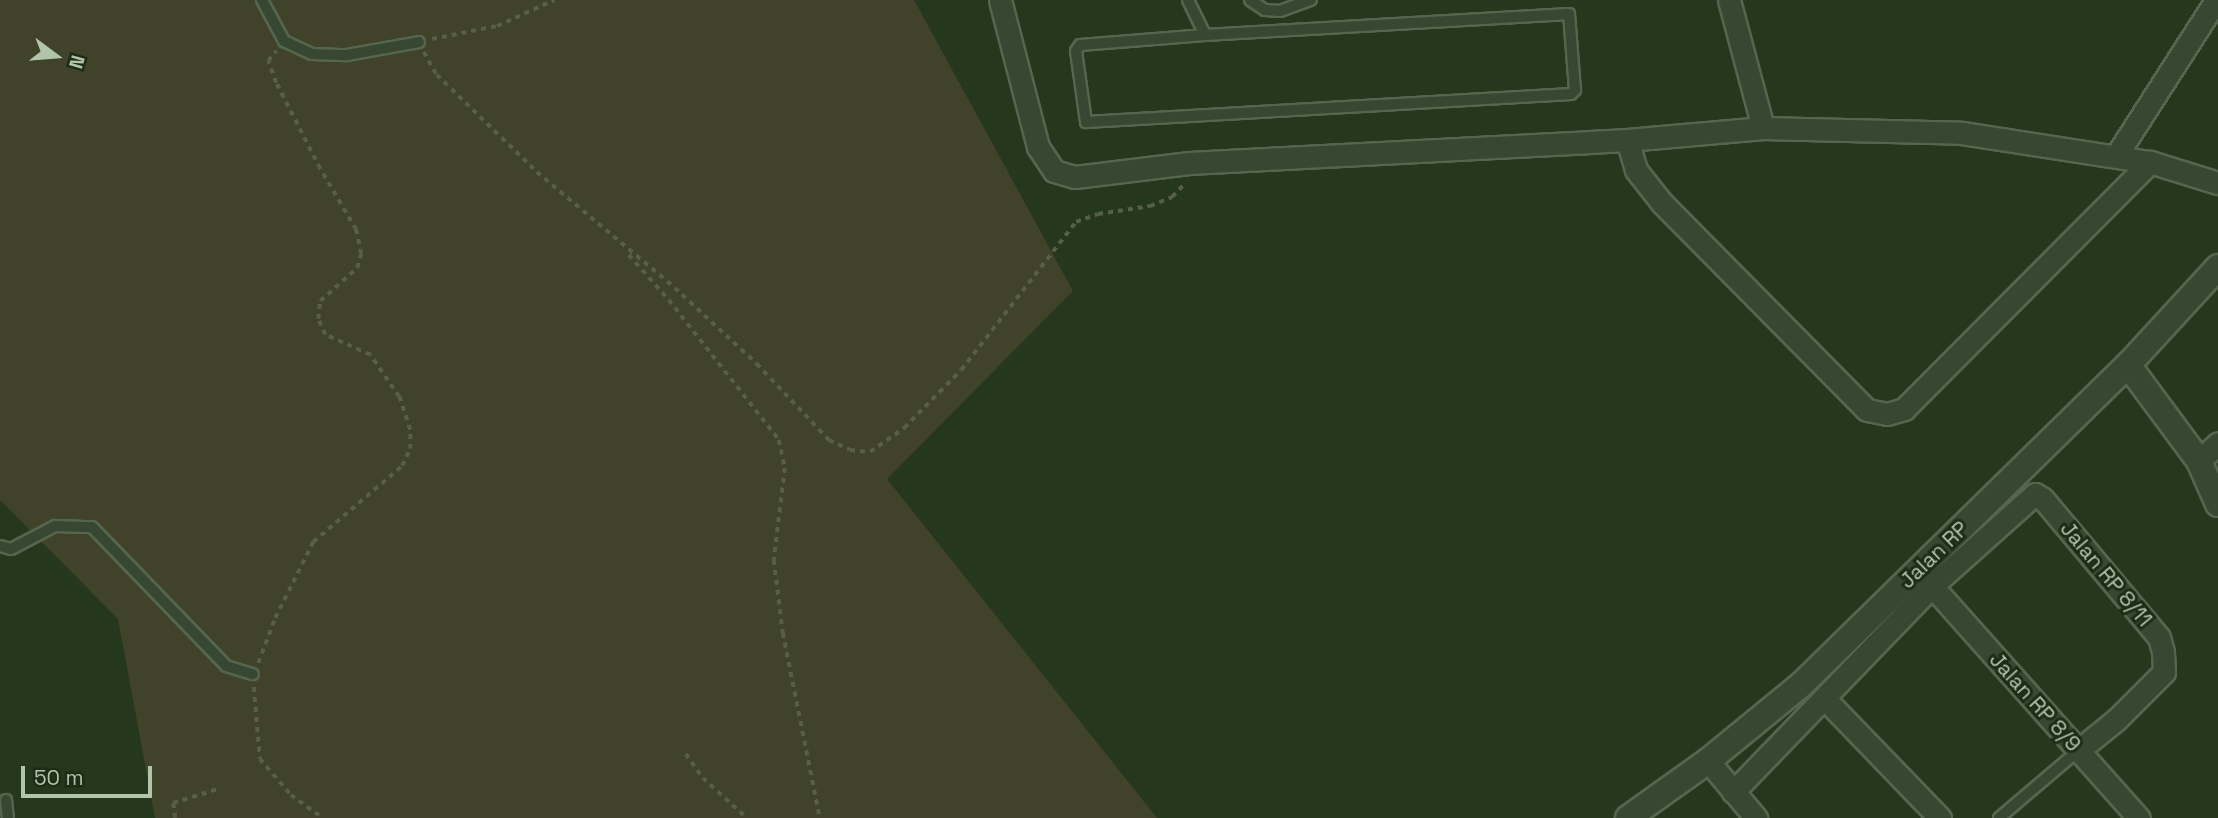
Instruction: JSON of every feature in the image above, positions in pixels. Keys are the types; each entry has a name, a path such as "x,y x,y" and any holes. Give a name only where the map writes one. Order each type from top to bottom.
{"street":[{"path":"1000,0 1038,147 1054,171 1076,177 1189,163 1627,140 1763,128 1962,133 2150,162 2218,183"},
{"path":"1729,0 1763,128"},
{"path":"2116,156 2216,0"},
{"path":"1627,140 1636,170 1661,203 1867,410 1887,414 1904,409 2150,162"},
{"name":"Jalan RP","path":"1628,818 1708,761 1801,685 2128,365 2218,267"},
{"path":"2128,365 2199,461 2218,503"},
{"path":"2199,461 2218,443"},
{"name":"Jalan RP 8/11","path":"1932,586 2027,498 2035,494 2043,499 2159,637 2163,652 2164,672 2117,719 2079,750"},
{"path":"1733,792 1932,586"},
{"name":"Jalan RP 8/9","path":"1932,586 2139,818"},
{"path":"1824,698 1940,818"},
{"path":"1708,761 1756,818"}],"lane":[{"path":"262,0 284,41 312,54 347,55 419,42"},
{"path":"1188,0 1205,36"},
{"path":"1250,0 1265,10 1280,11 1311,0"},
{"path":"1569,14 1575,90 1571,94 1086,122 1083,117 1076,51 1080,45 1205,36 1569,14"},
{"path":"0,546 11,549 55,526 92,527 226,666 253,674"},
{"path":"1999,818 2079,750"},
{"path":"6,800 8,818"}],"path":[{"path":"554,0 497,26 419,42 437,75 537,172 621,246 675,288 757,364 830,440 850,450 870,452 904,428 961,370 1076,222 1098,214 1150,205 1172,197 1185,184 1189,163"},
{"path":"284,41 268,61 276,83 320,169 356,230 361,254 357,268 320,301 318,319 325,335 370,355 399,397 410,430 410,449 402,466 313,542 275,618 253,674 260,759 291,795 323,818"},
{"path":"621,246 669,300 779,440 785,468 774,560 783,633 820,818"},
{"path":"686,754 703,778 747,818"},
{"path":"175,818 173,803 218,789"}],"green space":[{"path":"0,0 914,0 1073,291 887,479 1157,818 155,818 118,619 0,500"}]}
